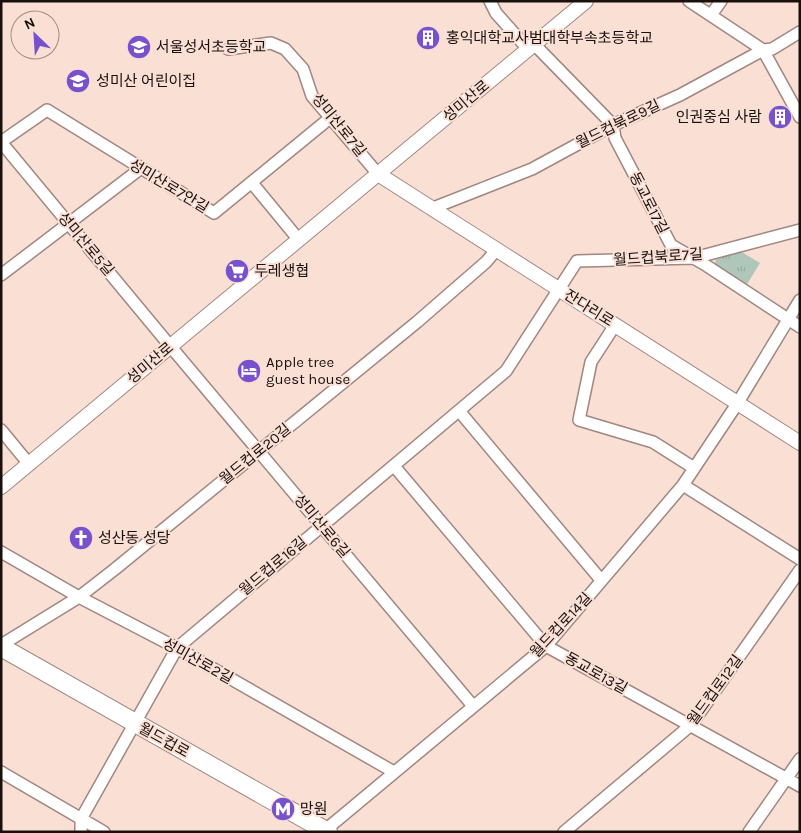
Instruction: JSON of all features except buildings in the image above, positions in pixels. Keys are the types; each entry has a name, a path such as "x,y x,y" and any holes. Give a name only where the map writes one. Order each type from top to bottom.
{"main road":[{"name":"월드컵로","path":"1,646 325,831"}],"street":[{"name":"동교로17길","path":"490,1 496,13 613,125 615,138 671,245 800,327"},
{"name":"성미산로","path":"1,487 586,1"},
{"path":"689,1 762,50 800,116"},
{"path":"711,15 721,1"},
{"name":"월드컵북로9길","path":"433,208 532,169 613,125 680,95 762,50 772,49 800,32"},
{"name":"성미산로7길","path":"228,49 271,43 285,49 303,69 312,96 378,174"},
{"name":"성미산로7안길","path":"47,110 214,213 330,118"},
{"name":"성미산로5길","path":"47,110 1,142 170,346"},
{"path":"1,275 140,168"},
{"name":"잔다리로","path":"378,174 800,443"},
{"path":"252,182 299,240"},
{"name":"월드컵북로7길","path":"559,289 576,261 694,258 800,230"},
{"name":"월드컵로20길","path":"1,646 79,597 417,322 486,262 497,249"},
{"name":"월드컵로16길","path":"81,819 177,648 460,412 506,371 559,289"},
{"name":"월드컵로14길","path":"325,831 546,646 683,485 737,404 800,300"},
{"path":"615,325 591,362 579,420 654,442 694,468"},
{"name":"성미산로6길","path":"170,346 473,706"},
{"path":"460,412 601,580"},
{"path":"1,430 29,464"},
{"name":"동교로13길","path":"394,466 546,646 800,786"},
{"path":"683,485 800,559"},
{"name":"성미산로2길","path":"1,552 79,597 177,648 394,772"},
{"name":"월드컵로12길","path":"564,832 691,726 800,570"},
{"path":"749,832 800,759"},
{"path":"1,772 104,832"},
{"path":"81,819 82,832"}],"green space":[{"path":"740,251 760,263 746,286 715,266 716,257"}],"place":[{"name":"홍익대학교사범대학부속초등학교","path":"428,38"},
{"name":"서울성서초등학교","path":"139,47"},
{"name":"성미산 어린이집","path":"78,81"},
{"name":"인권중심 사람","path":"780,117"},
{"name":"두레생협","path":"237,271"},
{"name":"Apple tree guest house","path":"249,371"},
{"name":"성산동 성당","path":"81,538"},
{"name":"망원","path":"283,809"}]}
